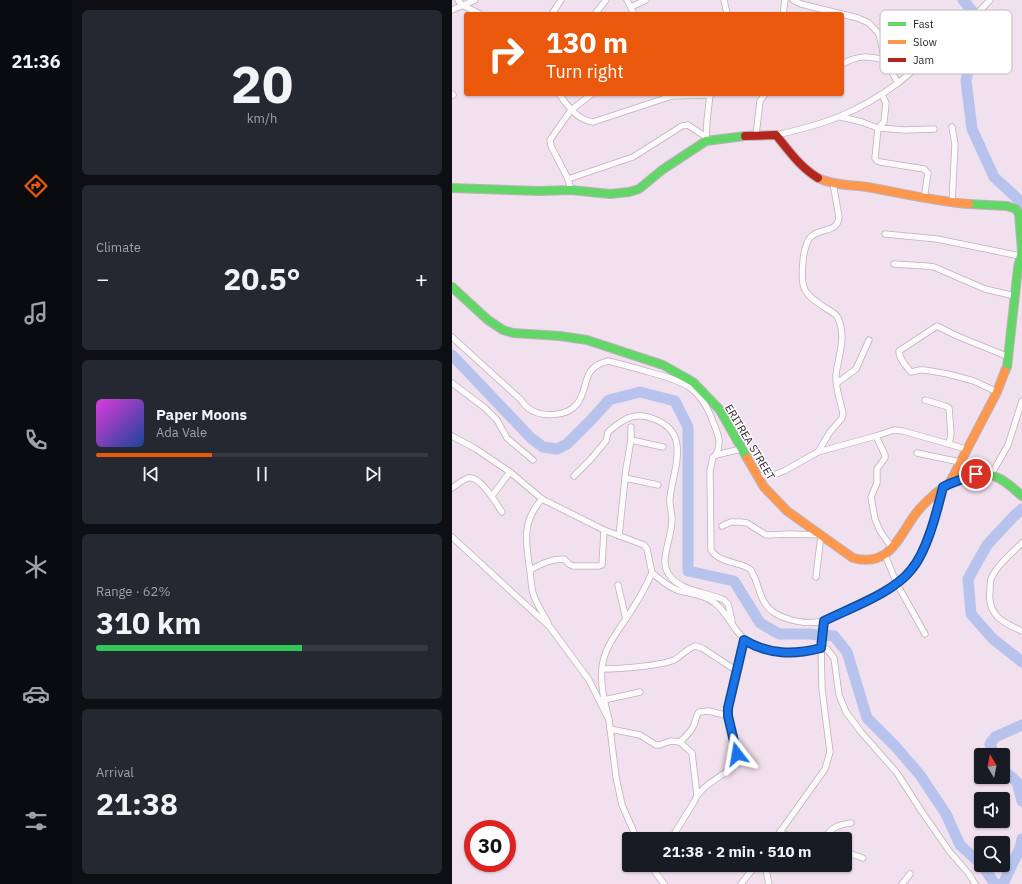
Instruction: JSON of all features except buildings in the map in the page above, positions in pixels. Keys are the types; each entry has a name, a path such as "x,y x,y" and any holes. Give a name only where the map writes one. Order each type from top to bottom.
{"main road":[{"path":"452,188 539,191 571,190 610,194 629,192 639,189 662,170 706,139 776,135 795,159 807,171 820,179 833,183 865,187 924,199 952,203 1007,206 1016,209 1019,211 1021,252 1009,357 1005,372 996,392 946,486"},
{"name":"ERITREA STREET","path":"452,287 488,320 503,330 513,333 560,336 587,340 663,365 677,372 692,382 720,410 764,487 787,511 853,558 860,560 871,560 885,555"},
{"path":"885,555 892,548 917,510 927,500 946,486 976,474 991,475 1000,479 1019,493"}],"street":[{"path":"458,0 462,5 476,12"},
{"path":"452,10 475,0"},
{"path":"553,12 561,0"},
{"path":"596,12 606,0"},
{"path":"627,0 633,12"},
{"path":"631,7 646,0"},
{"path":"724,0 725,12"},
{"path":"783,12 785,0"},
{"path":"793,0 801,4 834,12"},
{"path":"980,10 990,0"},
{"path":"844,15 858,18 869,23 879,34 880,38"},
{"path":"844,63 857,57 867,56 880,59"},
{"path":"893,74 898,83"},
{"path":"776,135 817,125 840,117 882,95 909,74"},
{"path":"882,95 886,103 885,113 884,122 878,128 875,158 877,161 927,170 928,173 924,199"},
{"path":"561,96 572,110 585,121 593,122 669,96"},
{"path":"571,190 568,179 551,146 550,140 572,110 590,96"},
{"path":"706,139 710,96"},
{"path":"756,135 760,101 764,96"},
{"path":"840,117 862,122 878,128 905,130 934,129"},
{"path":"568,179 633,157 682,126 688,125 706,139"},
{"path":"952,127 955,144 952,203"},
{"path":"818,452 826,438 842,418 843,414 836,376 843,337 838,318 834,313 808,296 804,290 803,261 810,238 814,234 833,228 839,222 833,183"},
{"path":"886,234 937,239 1021,252"},
{"path":"894,264 934,267 985,289 1015,296"},
{"path":"996,392 974,381 948,374 925,370 911,372 905,366 899,355 899,351 937,326 957,336 1009,357"},
{"path":"452,337 528,408 543,415 566,412 577,404 590,371 601,362 608,360 683,382 696,393 710,413 720,440 719,447 713,457 710,471 711,550 713,554 751,570 765,604 774,612 796,621 824,623 897,584 911,570 917,561 932,526 946,486"},
{"path":"837,383 856,369 869,340"},
{"path":"452,383 485,408 497,420 507,438 533,460"},
{"path":"925,400 946,406 948,408 951,434 949,444"},
{"path":"991,475 1008,445 1022,401"},
{"path":"574,476 606,441 608,432 624,420 635,415 645,416 661,422 670,428 676,437 678,452 670,501 672,520 665,563 667,572 674,581 680,585 724,600 728,604 732,625"},
{"path":"619,536 627,458 631,440 631,427"},
{"path":"757,476 784,472 818,452 894,430 903,431 966,449"},
{"path":"452,436 476,449 510,472 542,499 604,530 644,546 647,549 652,573 644,590 618,630 605,654 602,669 604,700 610,729 616,778 622,805 634,832"},
{"path":"876,436 885,458 876,470 876,483 871,497 872,509 880,531 892,548"},
{"path":"631,440 662,447"},
{"path":"719,447 726,452"},
{"path":"716,454 741,449"},
{"path":"918,453 960,462"},
{"path":"492,496 510,472"},
{"path":"452,488 469,478 474,478 481,483 492,496 502,512"},
{"path":"625,478 658,485"},
{"path":"542,499 536,505 526,529 526,541 533,592 550,627 589,680 608,720"},
{"path":"722,526 731,522 741,522 747,523 766,535 821,535 816,577"},
{"path":"530,570 557,559 564,559 573,566 602,565 604,530"},
{"path":"452,537 550,627"},
{"path":"1022,543 1000,566 991,579 989,596 994,614 1005,623 1022,631"},
{"path":"885,555 897,584 925,634"},
{"path":"652,573 669,586 714,602 723,611 744,640 754,646 792,654 804,653 821,648 827,649 834,658 839,695 846,712 861,732 897,773 950,852 969,874 975,884"},
{"path":"618,585 626,619"},
{"path":"781,832 825,769 829,759 830,752 822,689 821,648 824,623"},
{"path":"696,795 722,774 738,758 728,716 728,708 744,640"},
{"path":"602,669 614,669 673,660 695,646 702,648 737,671"},
{"path":"604,700 640,692"},
{"path":"680,742 691,730 694,725 695,717 699,712 708,711 728,716"},
{"path":"610,729 640,735 656,745 680,742 692,753 696,795 694,802 675,832"},
{"path":"830,832 833,828 840,825 851,823"},
{"path":"852,854 863,858"},
{"path":"656,872 664,884"},
{"path":"741,884 750,872"},
{"path":"766,872 769,884"},
{"path":"902,884 910,874"}],"waterway":[{"path":"963,0 971,10"},
{"path":"967,74 966,81 972,129 994,177 1022,204"},
{"path":"452,355 531,438 543,447 557,449 567,444 609,400 640,392 675,401 688,427 688,571 734,581 760,623 779,634 834,636 847,652 867,718 895,746 920,775 946,814 960,845 974,858"},
{"path":"1022,509 987,545 968,579 971,614 992,638 1022,662"},
{"path":"991,748 990,744 995,737 1022,725"},
{"path":"1010,776 1017,782 1022,801"},
{"path":"1003,884 1020,848 1022,839"},
{"path":"987,872 995,884"}],"traffic: fast":[{"path":"452,188 539,191 571,190 610,194 629,192 639,189 662,170 706,141 745,136"},
{"path":"969,204 1007,206 1016,209 1019,214 1022,251"},
{"path":"1005,371 1007,367 1018,268 1022,251"},
{"path":"452,287 488,320 503,330 513,333 560,336 587,340 663,365 693,382 720,410 747,458"},
{"path":"936,493 964,477 987,474 1009,484 1022,496"}],"traffic: slow":[{"path":"818,178 836,183 969,204"},
{"path":"949,484 997,392 1005,371"},
{"path":"747,458 764,487 787,511 853,558 865,560 875,559 884,555 897,542 919,510 936,493"}],"traffic: jam":[{"path":"745,136 776,135 800,164 818,178"}],"route":[{"path":"737,754 728,716 728,708 744,640 763,649 792,654 804,653 821,648 824,621 897,584 911,570 917,561 932,526 943,487 976,474"}]}
